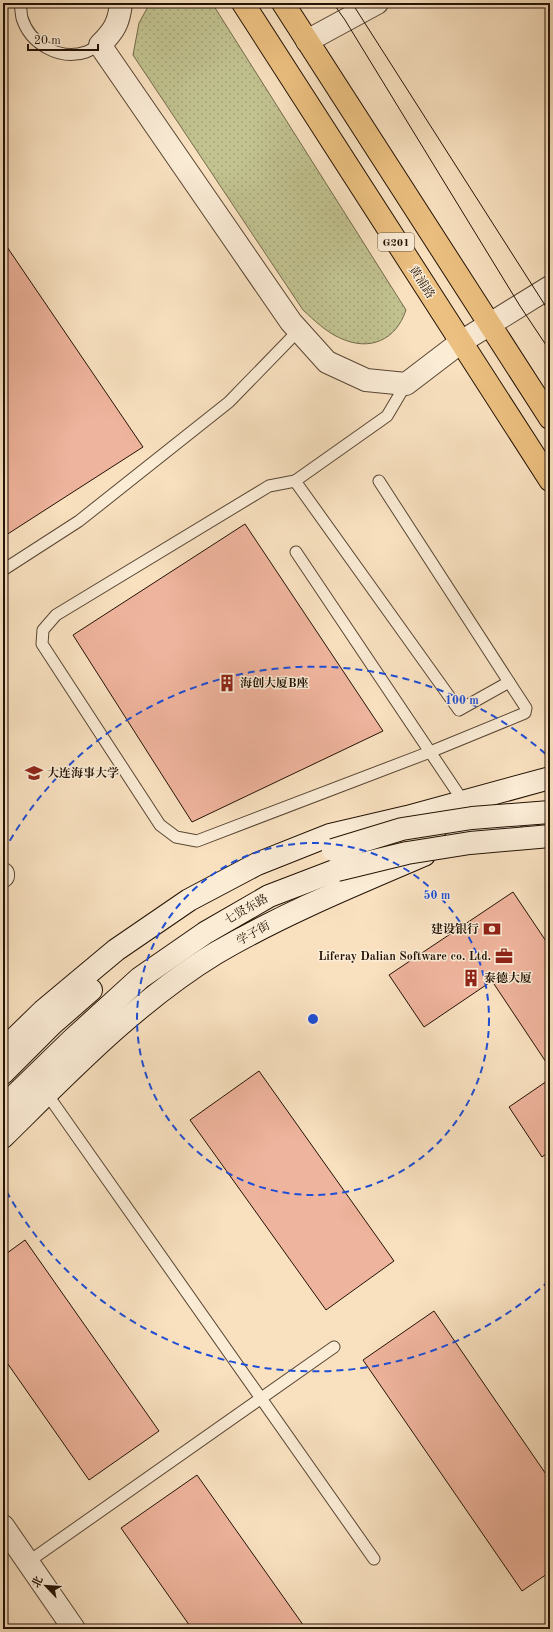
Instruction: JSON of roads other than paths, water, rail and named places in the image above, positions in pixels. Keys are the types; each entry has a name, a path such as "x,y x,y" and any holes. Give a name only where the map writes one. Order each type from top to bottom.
{"highway":[{"name":"黄浦路","path":"243,3 550,480"},
{"name":"G201","path":"283,3 550,418"}],"main road":[{"path":"121,3 119,17 112,33 100,45 298,330 327,362 366,380 406,384 461,342 550,288"},
{"path":"307,41 377,3"},
{"path":"3,1050 43,1011 116,950 189,900 258,864 330,835 550,778"},
{"name":"学子街","path":"3,1137 86,1055 157,994 215,954 282,917 550,802"},
{"name":"七贤东路","path":"3,1107 72,1040 140,978 205,933 268,896 335,860 402,829 472,818 550,812"},
{"name":"七贤东路","path":"3,1073 52,1024 125,959 191,916 258,878 335,860 407,853 470,843 550,836"},
{"path":"3,1526 74,1629"}],"lane":[{"path":"20,3 22,18 29,32 40,44 54,52 70,54 85,52 100,45"},
{"path":"3,570 79,521 229,402 298,330"},
{"path":"379,481 510,682 526,708 525,713 430,752 197,841 176,837 160,825 42,644 43,630 56,615 269,486 295,481 387,416 406,384"},
{"path":"295,481 459,710 510,682"},
{"path":"296,552 463,801"},
{"path":"47,1094 374,1559"},
{"path":"28,1562 334,1348"}],"tram line":[{"path":"333,3 345,20 520,306 550,351"},
{"path":"352,3 550,313"}],"place":[{"name":"海创大厦B座","path":"227,683"},
{"name":"大连海事大学","path":"34,773"},
{"name":"建设银行","path":"492,929"},
{"name":"Liferay Dalian Software co. Ltd.","path":"504,956"},
{"name":"泰德大厦","path":"471,978"}]}
